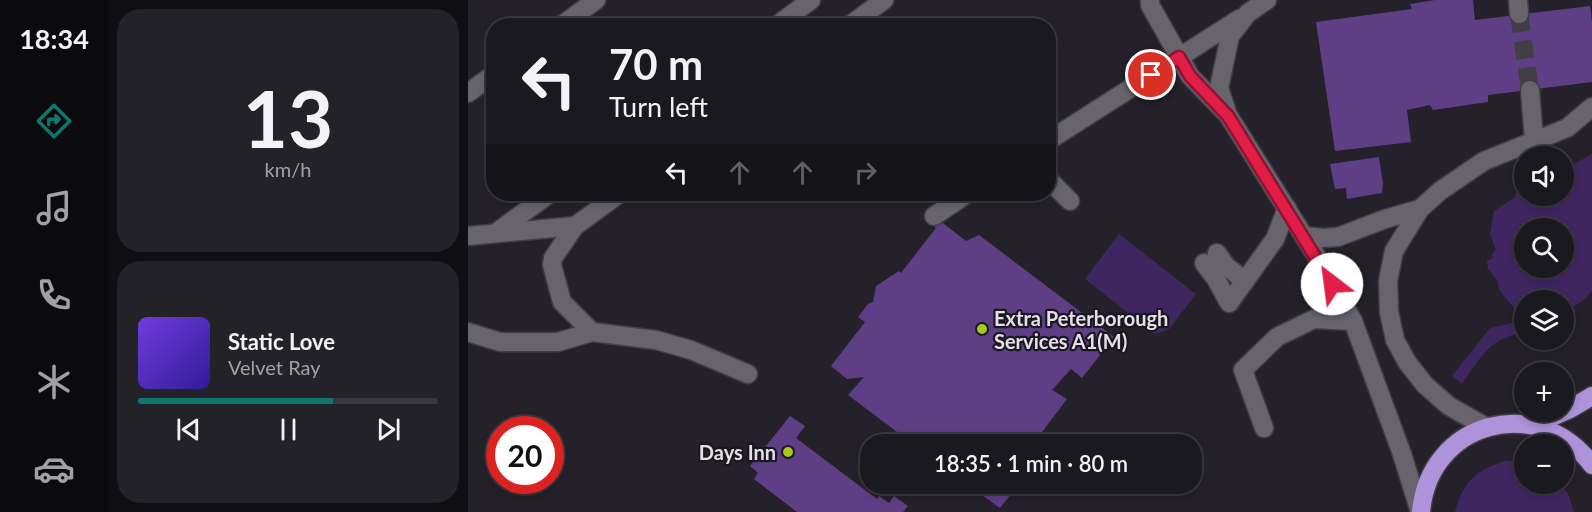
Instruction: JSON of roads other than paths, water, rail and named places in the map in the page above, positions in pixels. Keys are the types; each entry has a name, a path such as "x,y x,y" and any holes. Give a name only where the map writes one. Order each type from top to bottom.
{"highway":[{"path":"1534,425 1592,396"},
{"path":"1421,512 1422,500 1430,475 1439,460 1464,437 1486,427 1510,423 1534,425 1553,431 1568,439 1581,450 1592,465"}],"lane":[{"path":"572,18 596,0"},
{"path":"787,18 811,0"},
{"path":"860,18 884,0"},
{"path":"1150,0 1150,4 1190,76 1228,116 1287,208 1353,321 1421,512"},
{"path":"1056,136 1267,0"},
{"path":"1228,116 1219,88 1230,36 1248,13"},
{"path":"468,93 486,80"},
{"path":"1530,90 1534,140"},
{"path":"1486,427 1449,406 1425,385 1407,362 1395,340 1389,312 1388,281 1394,252 1420,209 1440,190 1485,161 1567,128 1592,107"},
{"path":"1056,187 1070,201"},
{"path":"497,232 539,201"},
{"path":"592,332 562,302 552,265 553,258 575,225 609,201"},
{"path":"934,216 956,201"},
{"path":"1245,280 1227,266 1210,258 1216,279 1229,303 1275,239 1287,208"},
{"path":"1304,236 1338,237 1420,209"},
{"path":"468,236 545,230 575,225"},
{"path":"1264,428 1243,370 1277,337 1314,319 1353,321"},
{"path":"468,332 500,342 558,342 592,332 656,340 691,350 747,374"}],"tunnel":[{"path":"1519,14 1530,90"}],"place":[{"name":"Extra Peterborough Services A1(M)","path":"982,329"},
{"name":"Days Inn","path":"788,452"}]}
